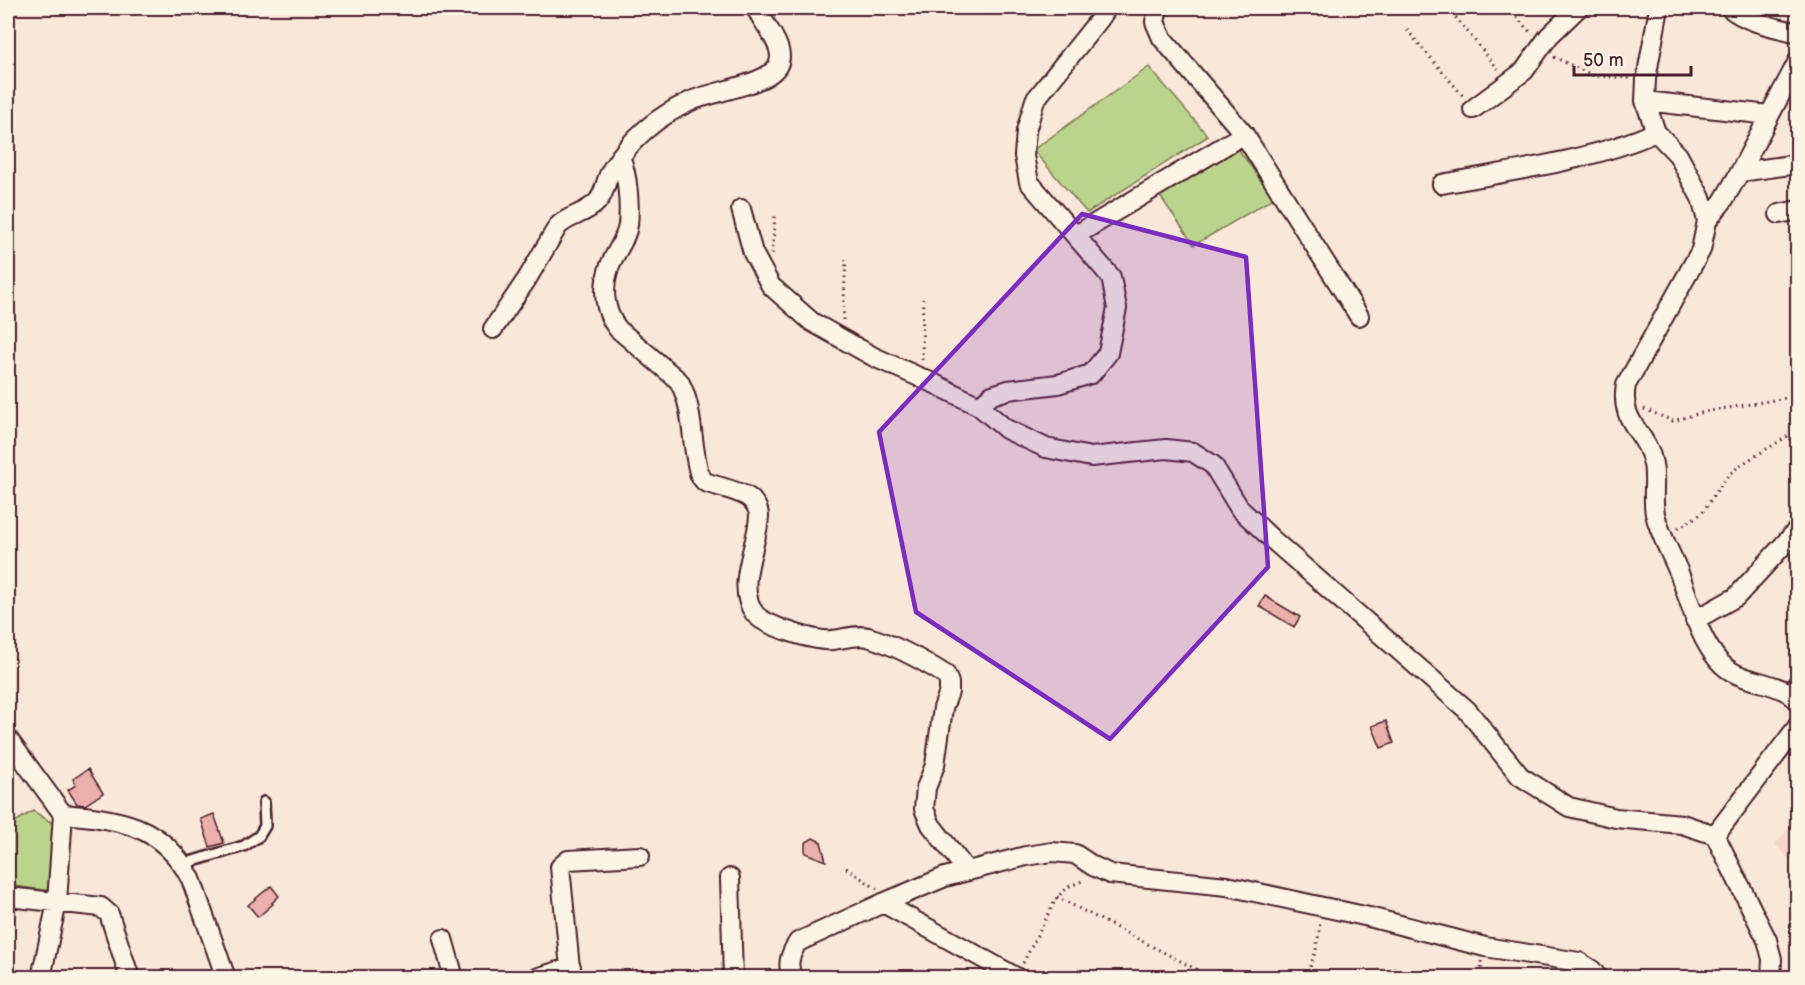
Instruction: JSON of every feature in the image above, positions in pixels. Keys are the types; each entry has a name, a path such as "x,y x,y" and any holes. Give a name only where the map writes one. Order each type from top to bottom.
{"street":[{"path":"493,329 527,279 558,226 564,220 597,202 610,171 636,136 652,123 689,102 709,93 746,85 766,78 772,73 779,64 781,52 756,8"},
{"path":"979,406 992,395 1008,390 1058,384 1091,374 1108,353 1117,308 1111,277 1029,182 1024,156 1026,131 1035,100 1107,8"},
{"path":"1158,8 1155,22 1162,38 1244,134 1359,316"},
{"path":"1473,109 1524,71 1549,36 1578,8"},
{"path":"1659,8 1646,79 1645,101 1656,132 1678,155 1701,198 1707,222"},
{"path":"1730,8 1737,14 1763,24 1797,33"},
{"path":"1792,696 1730,671 1717,660 1695,620 1679,573 1663,537 1654,511 1653,464 1647,446 1633,426 1625,408 1624,397 1626,385 1701,250 1707,222 1740,172 1797,61"},
{"path":"1645,101 1769,115"},
{"path":"1442,184 1575,159 1630,144 1656,132"},
{"path":"1076,236 1244,134"},
{"path":"620,157 625,168 628,227 609,268 605,298 611,320 618,329 679,381 686,398 700,476 705,482 749,497 758,509 747,587 755,616 777,627 819,640 868,637 892,646 946,675 949,692 943,708 935,765 926,788 924,809 931,825 967,872"},
{"path":"1740,172 1797,164"},
{"path":"741,209 753,253 771,286 813,322 874,357 979,406 1006,429 1046,448 1091,457 1166,449 1193,452 1213,465 1240,509 1467,710 1520,776 1569,807 1616,818 1682,824 1715,835 1767,940 1772,959 1771,978"},
{"path":"1695,620 1736,597 1797,529"},
{"path":"1715,835 1797,726"},
{"path":"8,739 63,814 57,902 41,978"},
{"path":"63,814 107,818 144,830 167,845 183,864 191,879 226,978"},
{"path":"791,977 788,963 791,952 798,942 945,877 1026,856 1052,852 1075,854 1110,874 1227,886 1370,917 1485,947 1579,962 1592,970 1598,978"},
{"path":"536,978 571,972 560,867 563,863 568,860 640,856"},
{"path":"730,878 733,978"},
{"path":"8,897 95,906 105,910 109,914 130,978"},
{"path":"887,901 1016,977"},
{"path":"443,939 454,978"}],"lane":[{"path":"1792,696 1797,676"},
{"path":"183,864 252,842 265,826 264,802"}],"path":[{"path":"1448,8 1509,83"},
{"path":"1508,8 1554,57 1594,76 1646,79"},
{"path":"1407,30 1473,109"},
{"path":"842,339 846,259"},
{"path":"922,298 922,378"},
{"path":"1625,408 1638,407 1673,421 1704,412 1797,396"},
{"path":"1663,537 1701,514 1728,475 1797,430"},
{"path":"846,868 887,901"},
{"path":"1016,977 1057,897 1070,886 1086,879 1110,874"},
{"path":"1057,897 1213,978"},
{"path":"1306,978 1316,950 1321,921"},
{"path":"1481,960 1482,978"},
{"path":"1394,968 1395,978"}],"highlighted area":[{"path":"1082,214 1246,257 1268,567 1110,739 916,612 879,432"}],"shaded area":[{"path":"1797,819 1797,868 1775,844"}],"green space":[{"path":"1149,67 1208,136 1087,213 1033,150"},
{"path":"1238,149 1274,198 1194,245 1160,196"},
{"path":"33,811 57,826 50,891 8,885 8,826"}],"building":[{"path":"1265,596 1300,617 1294,627 1259,606"},
{"path":"1386,721 1394,743 1381,748 1372,726"},
{"path":"88,769 103,793 85,805 77,804 68,790 76,785 73,779"},
{"path":"214,814 224,843 210,847 201,819"},
{"path":"813,838 821,842 826,861 805,853 805,843"},
{"path":"271,886 279,896 258,917 248,905"}]}
